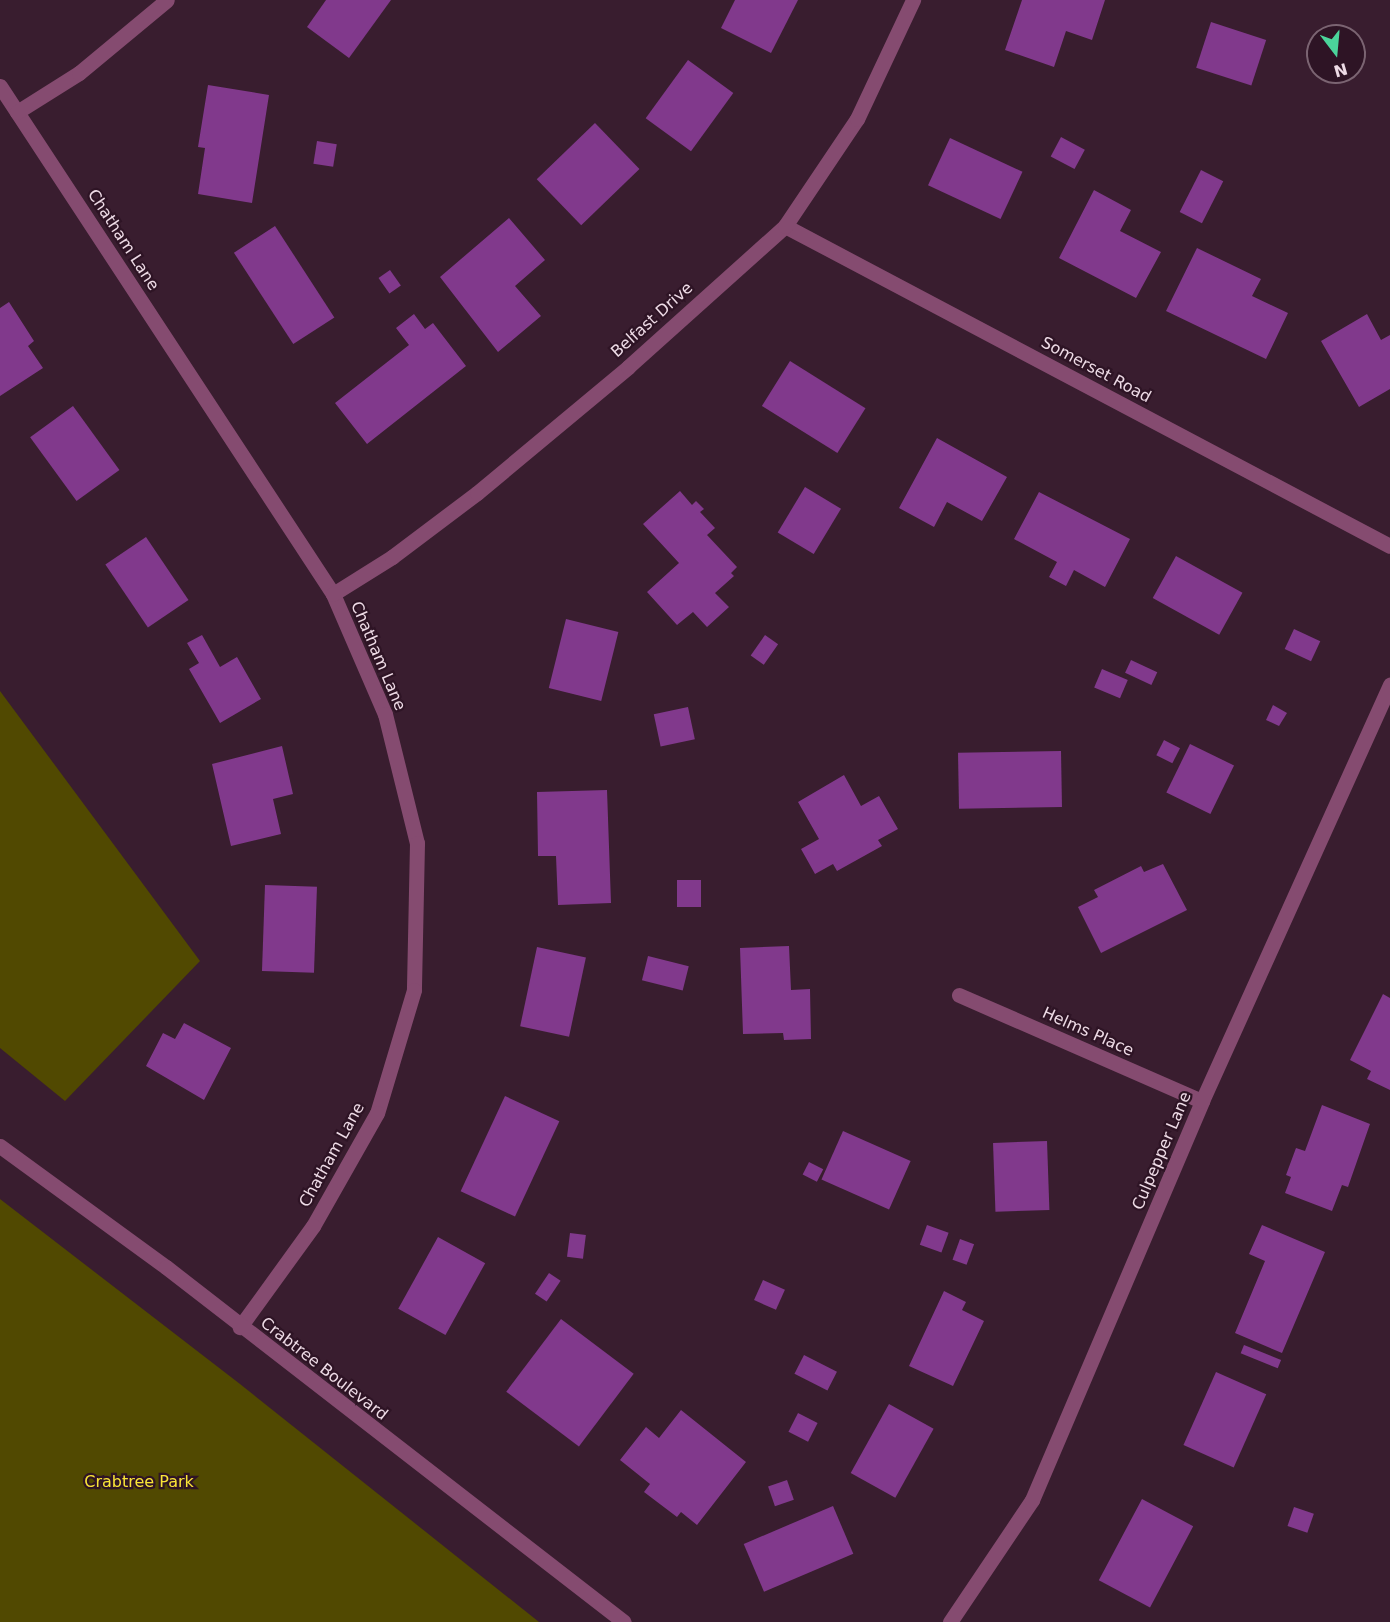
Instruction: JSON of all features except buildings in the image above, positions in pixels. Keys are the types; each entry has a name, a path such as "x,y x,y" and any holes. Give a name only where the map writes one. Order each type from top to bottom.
{"street":[{"path":"17,112 79,73 167,0"},
{"name":"Belfast Drive","path":"333,594 392,557 477,493 628,367 785,226 856,118 913,0"},
{"name":"Chatham Lane","path":"0,86 333,594 385,714 417,843 414,990 377,1113 313,1226 240,1327"},
{"name":"Somerset Road","path":"785,226 1390,546"},
{"name":"Culpepper Lane","path":"950,1622 1032,1500 1202,1101 1390,685"},
{"name":"Helms Place","path":"959,995 1202,1101"},
{"name":"Crabtree Boulevard","path":"0,1146 624,1622"}],"green space":[{"path":"0,691 200,961 65,1101 0,1048"},
{"name":"Crabtree Park","path":"0,1199 240,1384 539,1622 0,1622"}]}
